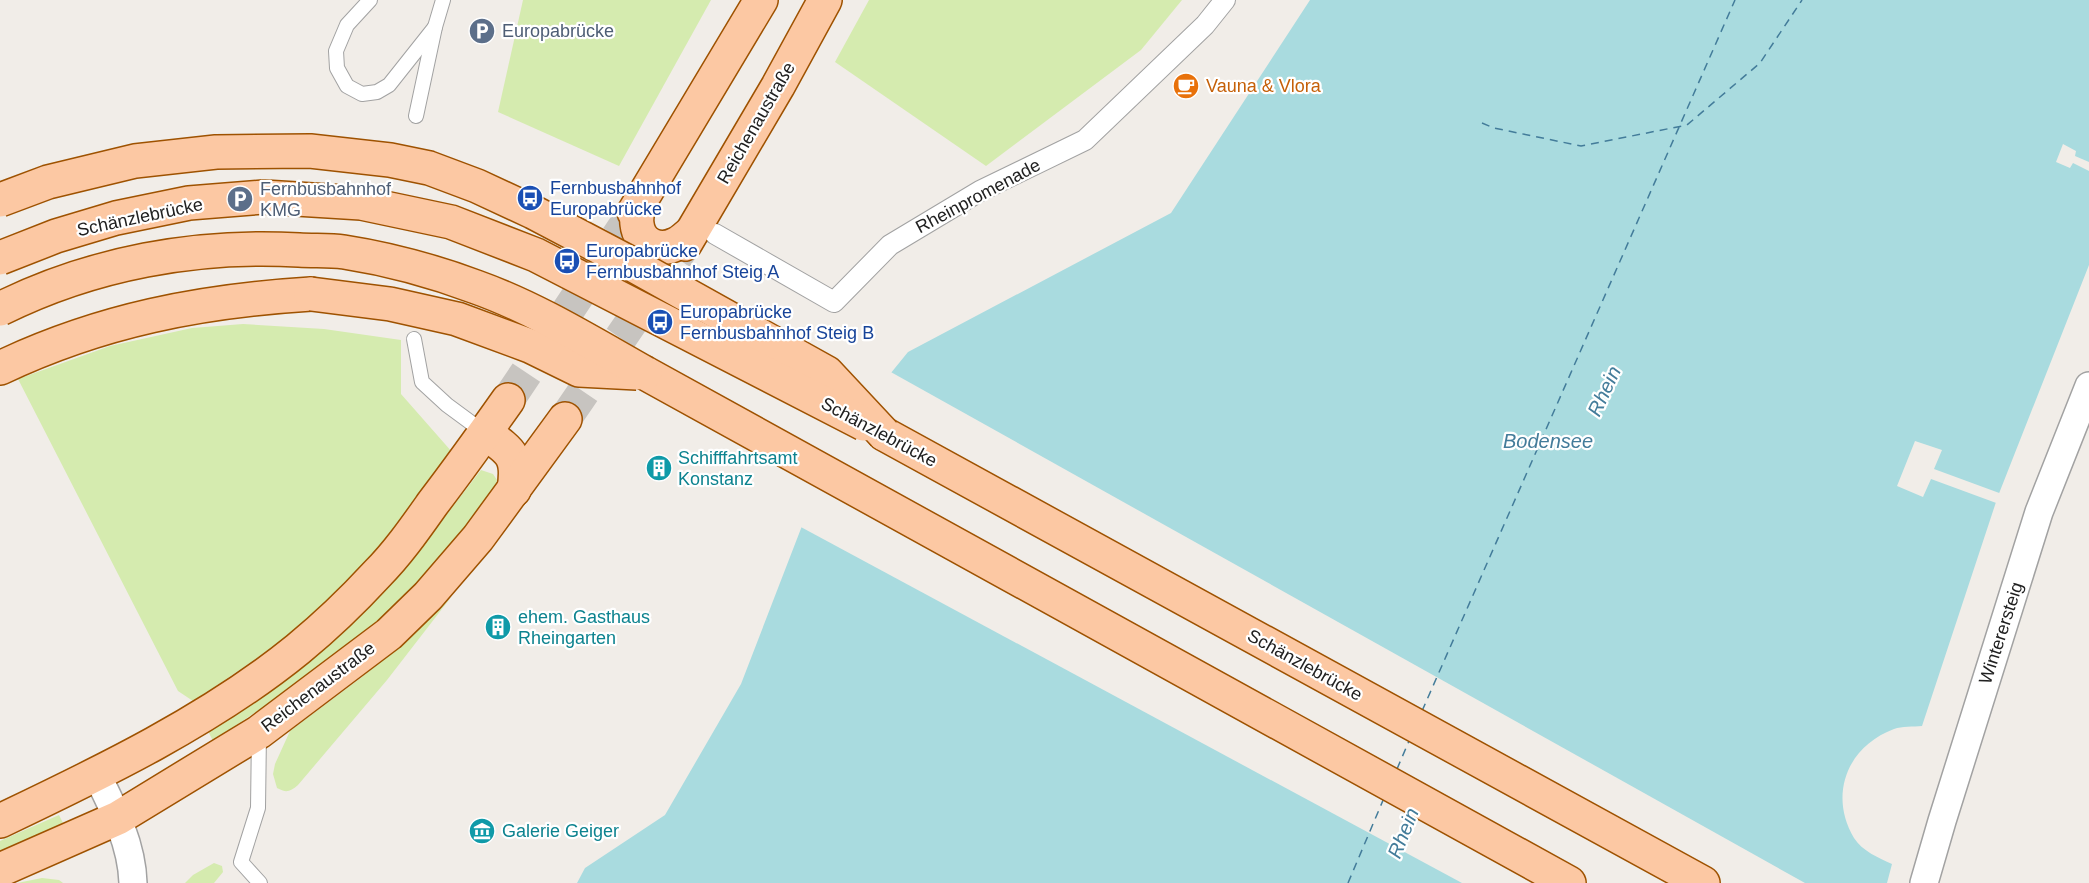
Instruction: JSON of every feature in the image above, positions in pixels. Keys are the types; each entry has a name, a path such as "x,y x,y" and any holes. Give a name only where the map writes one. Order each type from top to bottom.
{"main road":[{"path":"697,237 664,249 652,246 643,240 636,224 636,209 761,0"},
{"name":"Reichenaustraße","path":"697,237 825,0"},
{"path":"0,200 48,182 135,161 216,152 310,151 390,160 429,168 477,186 533,212 827,373 884,434"},
{"name":"Schänzlebrücke","path":"0,258 66,233 116,218 189,203 264,197 361,203 451,222 537,255 884,434 1703,883"},
{"path":"0,309 28,295 101,269 193,252 267,248 343,252 416,267 477,287 547,318 1569,883"},
{"path":"0,368 45,347 140,317 184,307 252,298 311,294 390,304 457,319 530,345 579,370 645,373"},
{"path":"0,821 97,775 190,723 249,685 298,649 380,572 508,400"},
{"name":"Reichenaustraße","path":"0,870 118,818 259,732 389,634 466,554 565,419"},
{"path":"485,433 504,446 514,459 517,470 514,490"}],"street":[{"name":"Rheinpromenade","path":"697,237 834,302 890,244 980,191 1085,140 1205,25 1225,0"},
{"name":"Winterersteig","path":"1924,883 2040,512 2089,386"},
{"path":"97,775 118,818 132,864 133,883"}],"lane":[{"path":"370,0 347,25 336,51 337,68 347,86 362,94 377,92 389,85 435,27"},
{"path":"416,116 443,0"},
{"path":"414,339 422,382 447,405 485,433"},
{"path":"259,732 258,808 241,862 260,883"}],"green space":[{"path":"523,0 711,0 619,166 498,112"},
{"path":"869,0 1182,0 1141,50 986,166 835,62"},
{"path":"243,324 324,329 401,340 401,394 452,452 392,531 343,587 277,643 193,701 178,691 18,379 110,346 192,328"},
{"path":"481,470 493,474 497,480 496,485 436,565 377,622 351,643 213,741 208,731 299,669 341,634 381,595"},
{"path":"452,596 387,680 298,785 288,791 277,788 273,774 275,764 290,731 408,639"},
{"path":"59,815 63,823 0,852 0,841"},
{"path":"214,863 222,866 223,872 214,883 185,883 193,875"},
{"path":"42,878 59,880 63,883 17,883"}],"water":[{"name":"Bodensee","path":"1310,0 2089,0 2089,265 1998,496 1922,726 1894,729 1865,747 1854,759 1843,789 1846,821 1857,843 1876,857 1892,864 1887,883 577,883 585,868 665,815 741,684 834,443 908,352 1171,213"}],"pier":[{"path":"2063,144 2076,151 2075,156 2089,162 2089,171 2073,163 2070,168 2056,162"},
{"path":"889,371 1805,883 1462,883 799,526 832,442"},
{"path":"1915,441 1942,450 1934,469 2002,494 1999,504 1931,479 1923,497 1897,486"}],"ferry route":[{"path":"1422,711 1735,0"},
{"path":"1482,123 1494,128 1581,146 1687,125 1760,63 1802,0"},
{"path":"1397,769 1409,741"},
{"path":"1348,883 1384,798"}],"tunnel":[{"path":"508,400 634,212"},
{"path":"565,419 685,244"}],"place":[{"name":"Europabrücke","path":"482,31"},
{"name":"Vauna & Vlora","path":"1186,86"},
{"name":"Fernbusbahnhof Europabrücke","path":"530,198"},
{"name":"Fernbusbahnhof KMG","path":"240,199"},
{"name":"Europabrücke Fernbusbahnhof Steig A","path":"567,261"},
{"name":"Europabrücke Fernbusbahnhof Steig B","path":"660,322"},
{"name":"Schifffahrtsamt Konstanz","path":"659,468"},
{"name":"ehem. Gasthaus Rheingarten","path":"498,627"},
{"name":"Galerie Geiger","path":"482,831"}],"water label":[{"name":"Rhein","path":"1604,391"},
{"name":"Rhein","path":"1403,833"}]}
